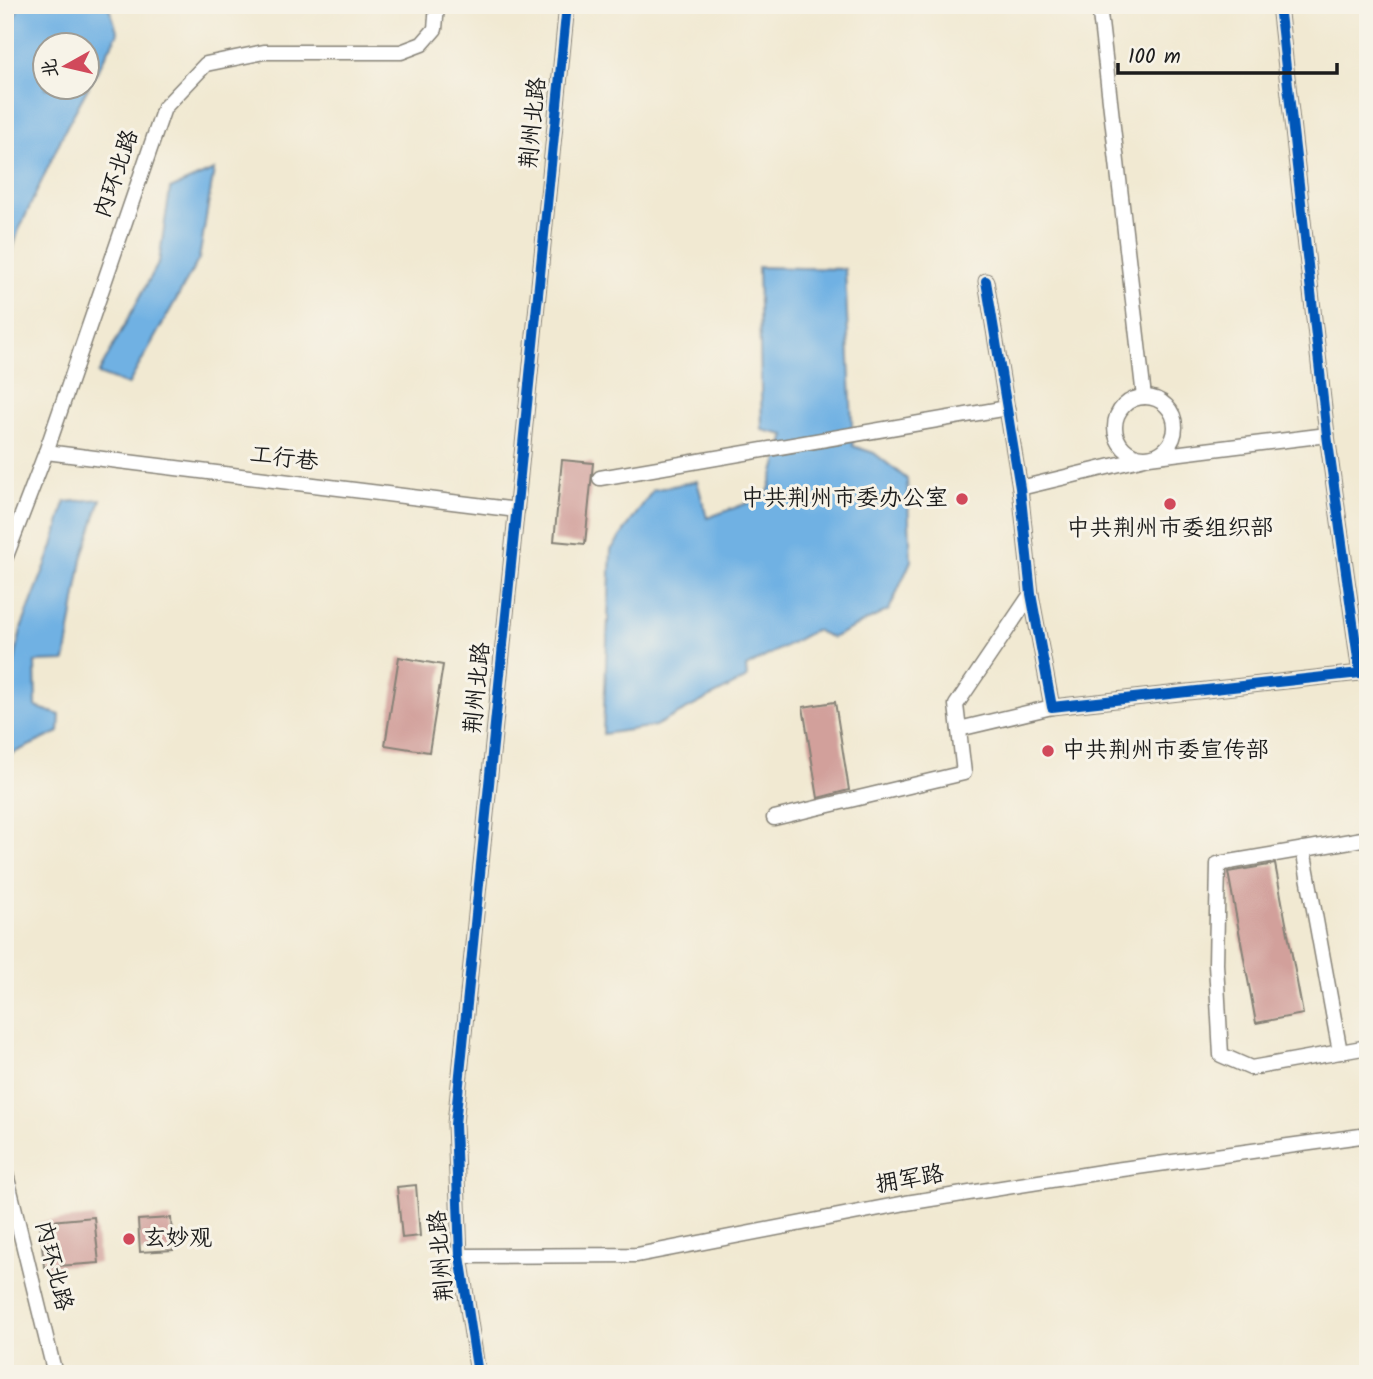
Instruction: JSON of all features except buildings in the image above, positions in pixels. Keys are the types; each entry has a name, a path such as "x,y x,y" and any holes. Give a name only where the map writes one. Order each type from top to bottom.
{"street":[{"name":"内环北路","path":"5,559 46,452 164,108 206,64 264,52 401,52 422,44 436,29 437,5"},
{"name":"荆州北路","path":"478,1374 460,1256 455,1124 567,5"},
{"path":"1099,5 1144,397"},
{"path":"959,729 1052,707 1360,673 1327,435 1279,5"},
{"path":"986,281 1020,488 1031,594 1052,707"},
{"path":"1020,488 1149,457 1159,454 1167,447 1175,429 1170,410 1163,402 1154,398 1134,398 1119,411 1115,429 1122,447 1139,456 1149,457 1327,435"},
{"path":"600,478 1007,408"},
{"name":"工行巷","path":"46,452 517,510"},
{"path":"774,818 964,774 956,705 1031,594"},
{"path":"1368,838 1218,864 1216,964 1221,1055 1251,1069 1368,1047"},
{"path":"1303,849 1340,1052"},
{"name":"拥军路","path":"460,1256 637,1255 906,1203 1108,1171 1368,1135"},
{"name":"内环北路","path":"5,1170 55,1374"}],"water":[{"path":"19,5 108,5 118,33 102,62 102,32 32,32 32,102 80,102 18,232 5,275 5,49"},
{"path":"214,170 199,259 128,385 98,374 159,262 170,189"},
{"path":"758,267 845,269 853,446 874,453 907,479 911,561 889,610 832,638 815,630 746,667 747,678 655,726 603,734 611,550 653,490 697,481 707,518 767,496 785,435 762,430"},
{"path":"101,499 82,559 65,661 35,662 36,707 60,715 59,732 5,757 5,697 21,629 53,546 65,502"}],"cycle path":[{"path":"478,1374 460,1256 455,1124 567,5"},
{"path":"986,281 1020,488 1031,594 1052,707 1360,673 1327,435 1279,5"}],"place":[{"name":"中共荆州市委办公室","path":"962,499"},
{"name":"中共荆州市委组织部","path":"1170,504"},
{"name":"中共荆州市委宣传部","path":"1048,751"},
{"name":"玄妙观","path":"129,1239"}]}
